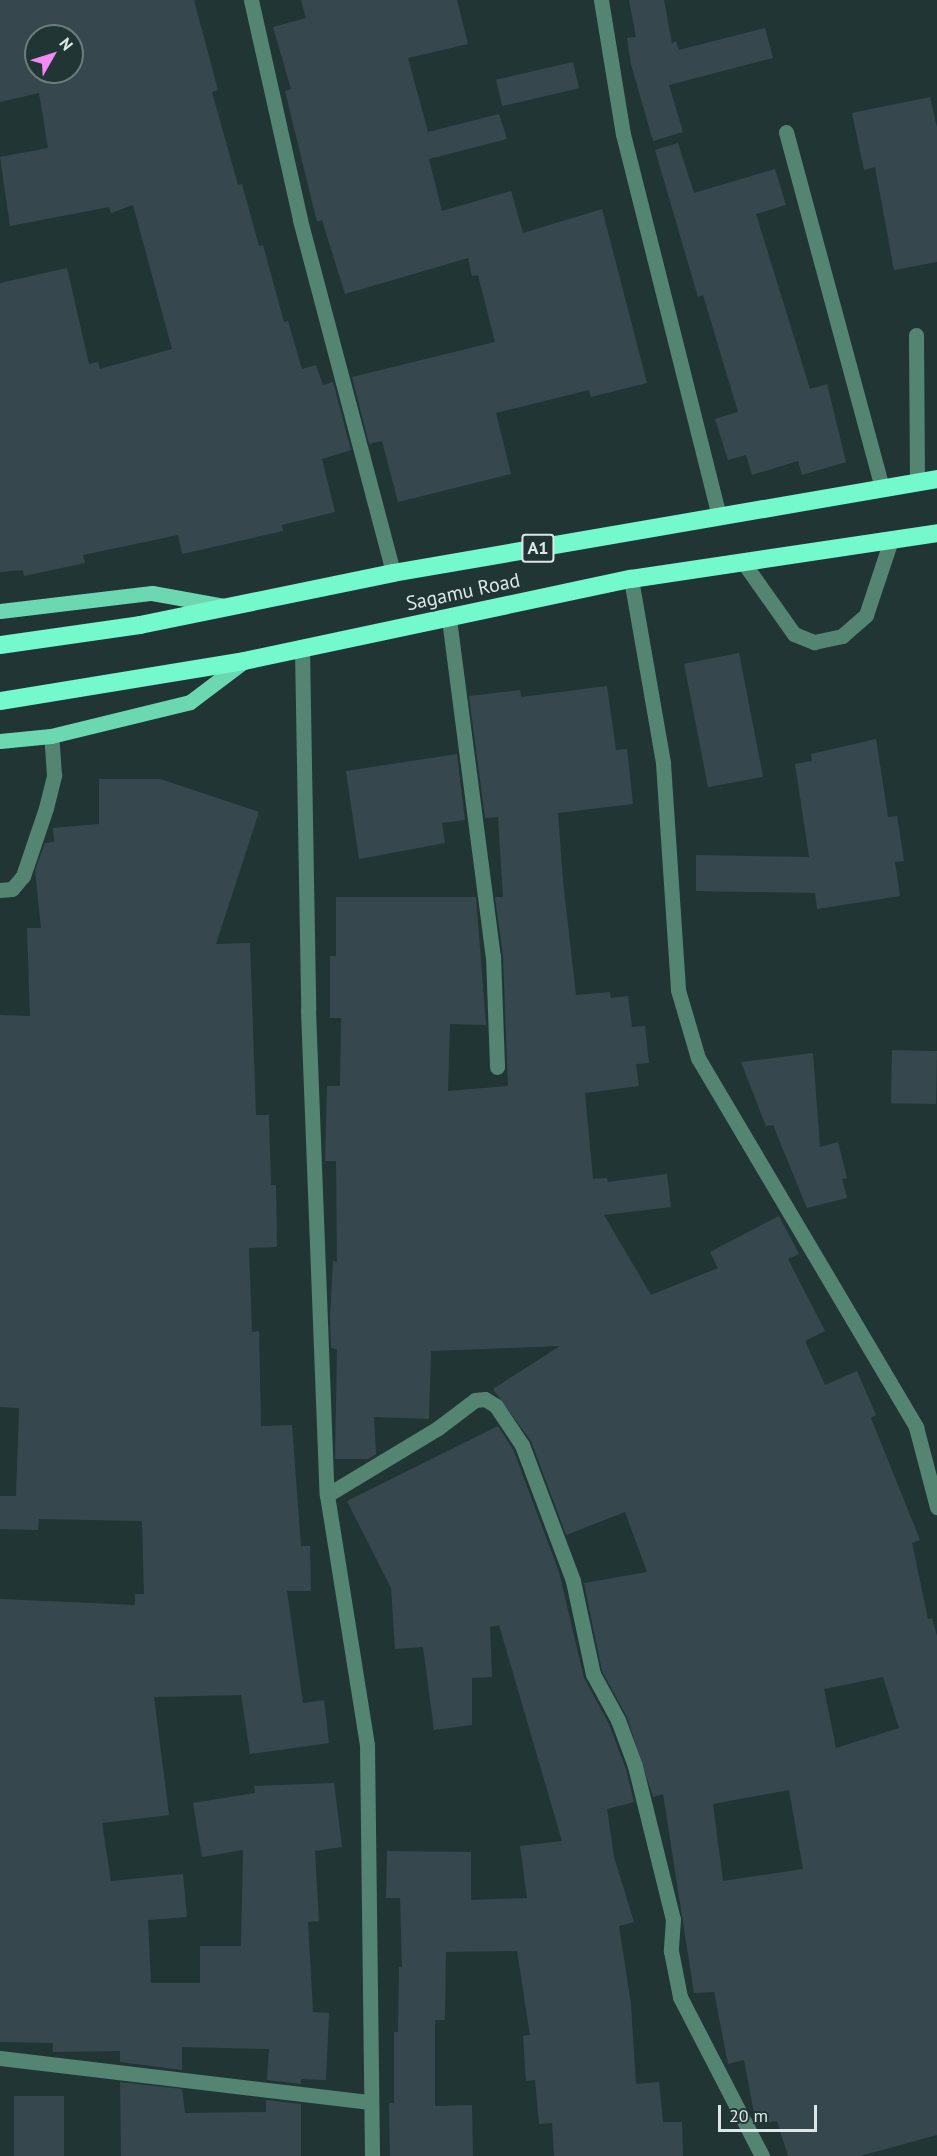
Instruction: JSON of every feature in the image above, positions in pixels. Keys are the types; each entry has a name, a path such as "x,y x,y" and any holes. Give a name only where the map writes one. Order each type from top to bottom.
{"highway":[{"name":"Sagamu Road","path":"0,645 140,625 393,573 937,479"},
{"name":"Sagamu Road","path":"0,701 244,661 632,579 937,533"}],"main road":[{"path":"0,611 152,593 226,607"},
{"path":"0,741 51,736 190,702 244,661"}],"street":[{"path":"250,0 300,220 393,573"},
{"path":"601,0 623,134 719,517"},
{"path":"786,132 882,488"},
{"path":"916,335 917,482"},
{"path":"743,562 794,634 814,642 842,636 866,615 891,540"},
{"path":"632,579 663,763 678,990 698,1058 916,1427 937,1507"},
{"path":"449,619 493,956 497,1067"},
{"path":"302,649 308,1010 327,1495 367,1745 372,2156"},
{"path":"0,890 12,889 23,876 46,808 54,775 51,736"},
{"path":"327,1495 438,1428 475,1400 485,1399 496,1406 522,1445 573,1581 593,1674 618,1720 635,1766 673,1919 671,1952 680,1998 762,2156"},
{"path":"0,2058 370,2102"}],"building":[{"path":"0,0 194,0 218,90 212,92 238,185 242,184 259,246 263,245 284,322 288,321 302,369 316,365 323,385 333,382 351,450 322,459 335,512 282,525 283,531 182,554 178,535 83,555 85,563 24,576 23,570 0,572 0,283 67,268 89,364 98,362 100,369 172,349 133,205 111,213 109,207 10,226 0,157 48,148 39,93 0,102"},
{"path":"301,0 457,0 468,44 408,58 428,132 499,114 507,139 429,159 442,211 511,191 523,233 602,209 647,383 591,397 589,390 496,413 511,474 398,502 382,441 369,444 352,377 495,342 478,275 472,276 468,258 345,294 322,220 317,222 285,91 291,89 273,27 306,18"},
{"path":"629,0 664,0 672,43 676,41 679,50 765,28 773,58 669,85 683,132 653,141 631,64 627,38 636,37"},
{"path":"573,62 579,88 502,106 496,80"},
{"path":"930,97 937,127 937,262 894,270 875,167 864,170 852,113"},
{"path":"678,143 694,193 775,169 786,205 756,214 810,389 827,384 846,462 802,475 798,461 752,475 746,455 728,460 715,419 738,412 703,295 698,297 655,150"},
{"path":"739,653 763,777 708,787 684,664"},
{"path":"607,686 616,750 627,749 633,804 558,813 563,881 576,995 610,992 611,998 628,996 632,1027 645,1026 649,1063 636,1064 639,1086 585,1093 593,1179 607,1178 608,1182 667,1174 671,1207 604,1215 651,1295 718,1268 710,1252 779,1216 799,1254 788,1259 825,1331 805,1341 825,1385 857,1371 876,1415 871,1418 920,1540 912,1543 928,1619 932,1618 937,1636 937,2135 860,2156 788,2156 777,2121 756,2124 744,2060 728,2064 714,1992 694,1993 663,1794 653,1797 627,1717 602,1671 584,1583 647,1572 625,1512 566,1535 531,1441 493,1389 560,1346 431,1351 429,1419 374,1417 376,1454 368,1459 335,1459 337,1349 331,1348 330,1318 333,1261 337,1262 336,1161 325,1161 327,1086 340,1086 341,1018 330,1018 330,956 336,956 336,897 476,897 486,1025 450,1024 448,1091 508,1086 503,956 495,897 503,897 498,817 485,818 469,696 520,690 521,697","holes":["883,1677 899,1728 836,1748 824,1689","789,1790 803,1869 723,1881 713,1804"]},
{"path":"876,739 888,817 897,816 904,861 895,862 900,896 817,909 815,893 696,891 696,855 809,857 795,764 812,761 811,754"},
{"path":"457,754 465,820 442,823 445,843 359,859 346,771"},
{"path":"99,779 160,779 259,812 216,944 250,943 256,1115 269,1115 271,1185 276,1185 277,1247 249,1248 252,1332 259,1331 261,1426 292,1425 301,1546 310,1546 311,1591 287,1591 303,1703 324,1700 329,1743 250,1754 241,1695 154,1697 169,1815 102,1823 111,1881 183,1874 187,1917 148,1920 151,1983 200,1983 200,1946 241,1946 243,1850 202,1857 193,1803 255,1793 254,1786 334,1783 342,1847 315,1851 319,1921 308,1922 313,2012 329,2013 326,2080 301,2079 301,2084 267,2080 269,2049 182,2047 182,2070 120,2062 120,2051 53,2052 53,2043 0,2042 0,1599 135,1605 135,1594 144,1594 142,1521 39,1519 38,1530 0,1529 0,1496 16,1496 19,1408 0,1407 0,1015 30,1016 27,928 41,928 35,870 45,843 54,842 53,828 99,824"},
{"path":"892,1050 937,1051 936,1104 891,1103"},
{"path":"813,1053 820,1147 838,1142 847,1178 842,1179 847,1198 807,1208 773,1125 766,1126 741,1062"},
{"path":"498,1426 513,1449 559,1572 584,1678 609,1724 626,1769 634,1802 607,1809 614,1857 634,1922 619,1926 631,2004 636,2084 659,2082 663,2122 682,2122 683,2156 554,2156 552,2123 539,2124 535,2080 526,2081 523,2036 530,2035 517,1951 446,1952 445,2020 435,2020 435,2106 472,2105 473,2156 390,2156 389,2103 394,2103 394,2032 398,2032 399,1967 402,1967 400,1898 386,1898 387,1851 471,1852 471,1900 527,1898 520,1846 562,1841 499,1625 490,1627 492,1677 472,1678 472,1725 434,1730 423,1647 395,1649 391,1588 347,1501"},
{"path":"120,2082 182,2089 185,2113 266,2112 266,2100 301,2104 301,2156 121,2156"},
{"path":"14,2096 64,2096 64,2156 14,2156"}]}
